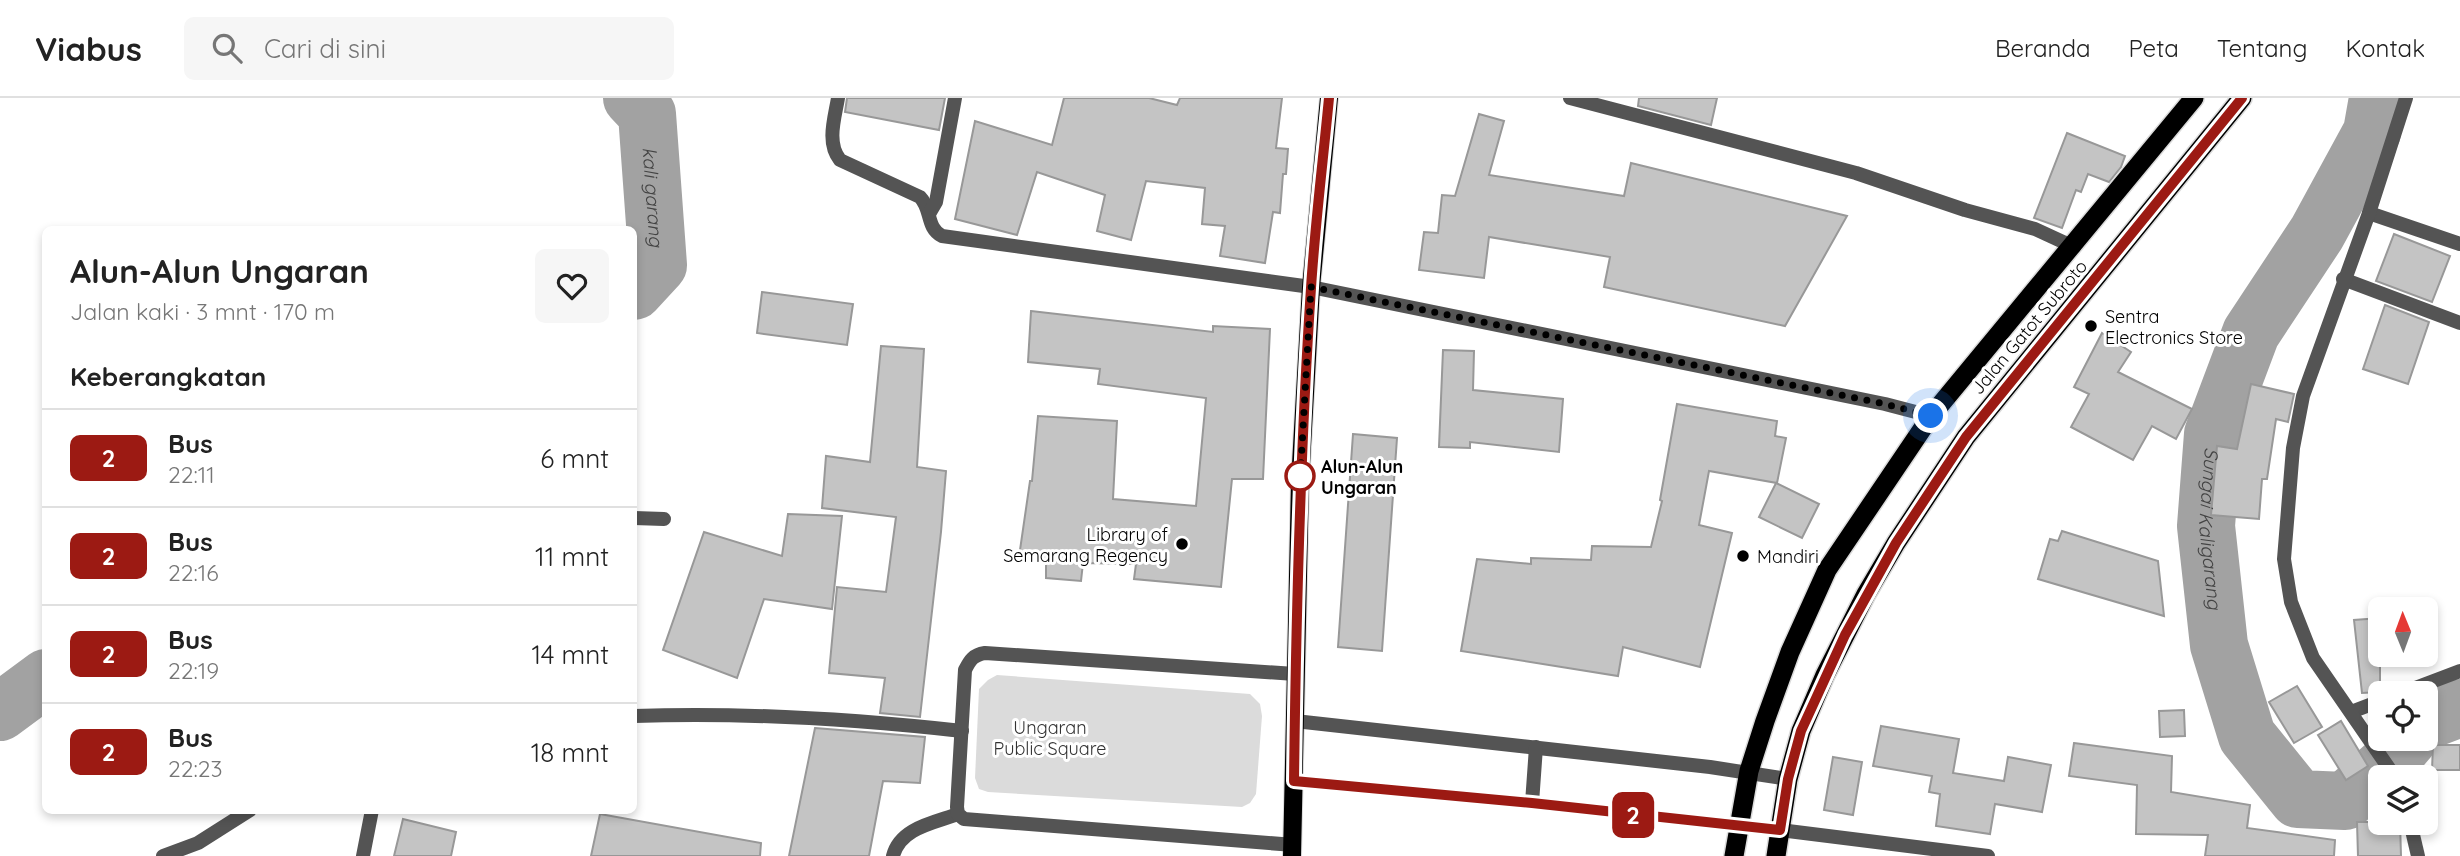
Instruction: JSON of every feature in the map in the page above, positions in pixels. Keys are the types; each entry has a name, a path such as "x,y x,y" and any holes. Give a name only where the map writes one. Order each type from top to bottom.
{"highway":[{"name":"Jalan Gatot Subroto","path":"1734,856 1749,771 1790,652 1827,570 1931,416 2074,247 2194,98"},
{"name":"Jalan Gatot Subroto","path":"1776,856 1788,779 1801,731 1825,675 1866,594 1896,543 1966,437 2242,98"}],"main road":[{"path":"1293,850 1300,482 1311,287 1329,98"}],"street":[{"path":"838,98 832,142 835,154 840,160 920,197 928,208 931,226 942,236 1311,287 1885,404 1931,416"},
{"path":"929,214 936,202 955,98"},
{"path":"1570,98 1856,173 1965,210 2035,229 2074,247"},
{"path":"2387,765 2313,658 2291,603 2284,559 2293,448 2303,396 2369,213 2406,98"},
{"path":"2369,213 2460,244"},
{"path":"2343,279 2460,323"},
{"path":"637,518 664,519"},
{"path":"958,814 965,670 972,657 985,653 1295,674"},
{"path":"2434,681 2460,671"},
{"path":"2351,712 2368,706"},
{"path":"637,716 682,715 886,723 962,732"},
{"path":"1295,721 1749,771 1788,779"},
{"path":"1532,803 1536,747"},
{"path":"1294,781 1532,803 1988,856"},
{"path":"163,856 198,843 244,814"},
{"path":"363,856 371,814"},
{"path":"958,814 964,818 1293,850"},
{"path":"893,856 896,844 914,830 958,814"},
{"path":"2413,835 2418,856"}],"green space":[{"name":"Ungaran Public Square","path":"997,675 1250,694 1260,704 1262,716 1256,794 1250,803 1242,807 988,792 979,789 975,778 979,689"}],"building":[{"path":"847,98 945,98 939,130 845,112"},
{"path":"1064,98 1149,98 1177,105 1180,98 1282,98 1276,148 1288,149 1286,174 1283,174 1280,213 1273,212 1265,263 1220,256 1225,226 1202,224 1205,188 1146,181 1131,240 1097,231 1105,195 1037,172 1017,235 955,219 975,121 1052,145"},
{"path":"1639,98 1717,98 1711,125 1638,106"},
{"path":"1479,114 1504,121 1489,175 1624,196 1631,163 1847,216 1785,326 1604,287 1610,257 1489,237 1484,278 1419,270 1424,232 1438,233 1442,195 1455,196"},
{"path":"2067,133 2125,156 2121,167 2109,182 2088,174 2081,192 2076,190 2062,228 2034,218"},
{"path":"2394,234 2450,256 2432,302 2376,281"},
{"path":"762,292 853,304 847,345 757,333"},
{"path":"2385,305 2429,322 2408,384 2363,369"},
{"path":"1031,311 1213,332 1213,326 1270,329 1263,479 1232,479 1221,587 1134,579 1136,564 1083,563 1081,581 1046,578 1046,561 1019,557 1032,481 1038,416 1117,421 1113,499 1196,506 1206,398 1098,384 1100,369 1028,362"},
{"path":"2102,333 2131,352 2118,372 2192,409 2176,439 2152,426 2133,460 2071,427 2089,394 2074,387"},
{"path":"881,346 924,349 917,467 946,471 920,717 880,713 885,678 829,673 837,587 886,592 896,517 822,508 826,456 870,462"},
{"path":"1443,350 1474,351 1473,390 1563,399 1559,452 1470,442 1470,448 1439,447"},
{"path":"2251,384 2294,394 2288,422 2276,419 2267,479 2262,479 2259,519 2211,515 2217,446 2237,449"},
{"path":"1677,404 1777,421 1775,436 1786,438 1777,483 1709,471 1699,525 1732,533 1700,667 1623,647 1618,676 1461,651 1477,559 1531,564 1531,558 1591,560 1592,546 1651,547 1662,501 1660,500"},
{"path":"1353,434 1397,438 1382,651 1338,647"},
{"path":"1776,483 1819,504 1802,538 1759,517"},
{"path":"788,514 842,516 832,609 764,599 737,678 663,650 704,532 782,556"},
{"path":"2062,531 2158,561 2164,616 2038,579 2050,539 2058,541"},
{"path":"2368,619 2368,667 2380,667 2380,681 2368,681 2368,693 2362,693 2354,620"},
{"path":"2297,686 2322,727 2294,743 2269,702"},
{"path":"2184,710 2185,736 2160,737 2159,711"},
{"path":"2341,721 2368,766 2346,780 2318,735"},
{"path":"1881,726 1959,739 1953,773 2004,781 2008,757 2051,765 2042,812 1995,804 1990,834 1936,826 1940,794 1929,792 1932,776 1873,766"},
{"path":"815,728 925,737 920,783 883,781 869,856 789,856"},
{"path":"2074,743 2172,756 2171,792 2250,805 2247,828 2335,840 2334,856 2205,856 2208,835 2136,834 2137,785 2069,776"},
{"path":"2438,745 2460,745 2460,770 2438,770 2438,765 2432,765 2433,751 2438,751"},
{"path":"1833,757 1862,762 1853,815 1824,810"},
{"path":"600,814 761,843 760,856 591,856"},
{"path":"403,819 456,832 451,856 394,856"},
{"path":"2357,822 2368,822 2368,835 2400,835 2401,856 2358,856"}],"waterway":[{"name":"kali garang","path":"632,98 647,114 658,265 637,288"},
{"name":"Sungai Kaligarang","path":"2378,98 2372,132 2317,233 2251,333 2213,434 2206,526 2219,645 2247,736 2298,799 2345,801 2398,751"},
{"name":"kali garang","path":"0,712 42,681"},
{"name":"Sungai Kaligarang","path":"2438,716 2460,708"}],"bus line":[{"name":"2","path":"1329,98 1311,287 1301,458 1294,781 1780,830 1788,779 1801,731 1845,635 1896,543 1966,437 2242,98"}],"place":[{"name":"Sentra Electronics Store","path":"2091,326"},
{"name":"Alun-Alun Ungaran","path":"1300,476"},
{"name":"Library of Semarang Regency","path":"1182,544"},
{"name":"Mandiri","path":"1743,556"}],"route":[{"path":"1300,476 1300,482 1311,287 1885,404 1931,416"}]}
